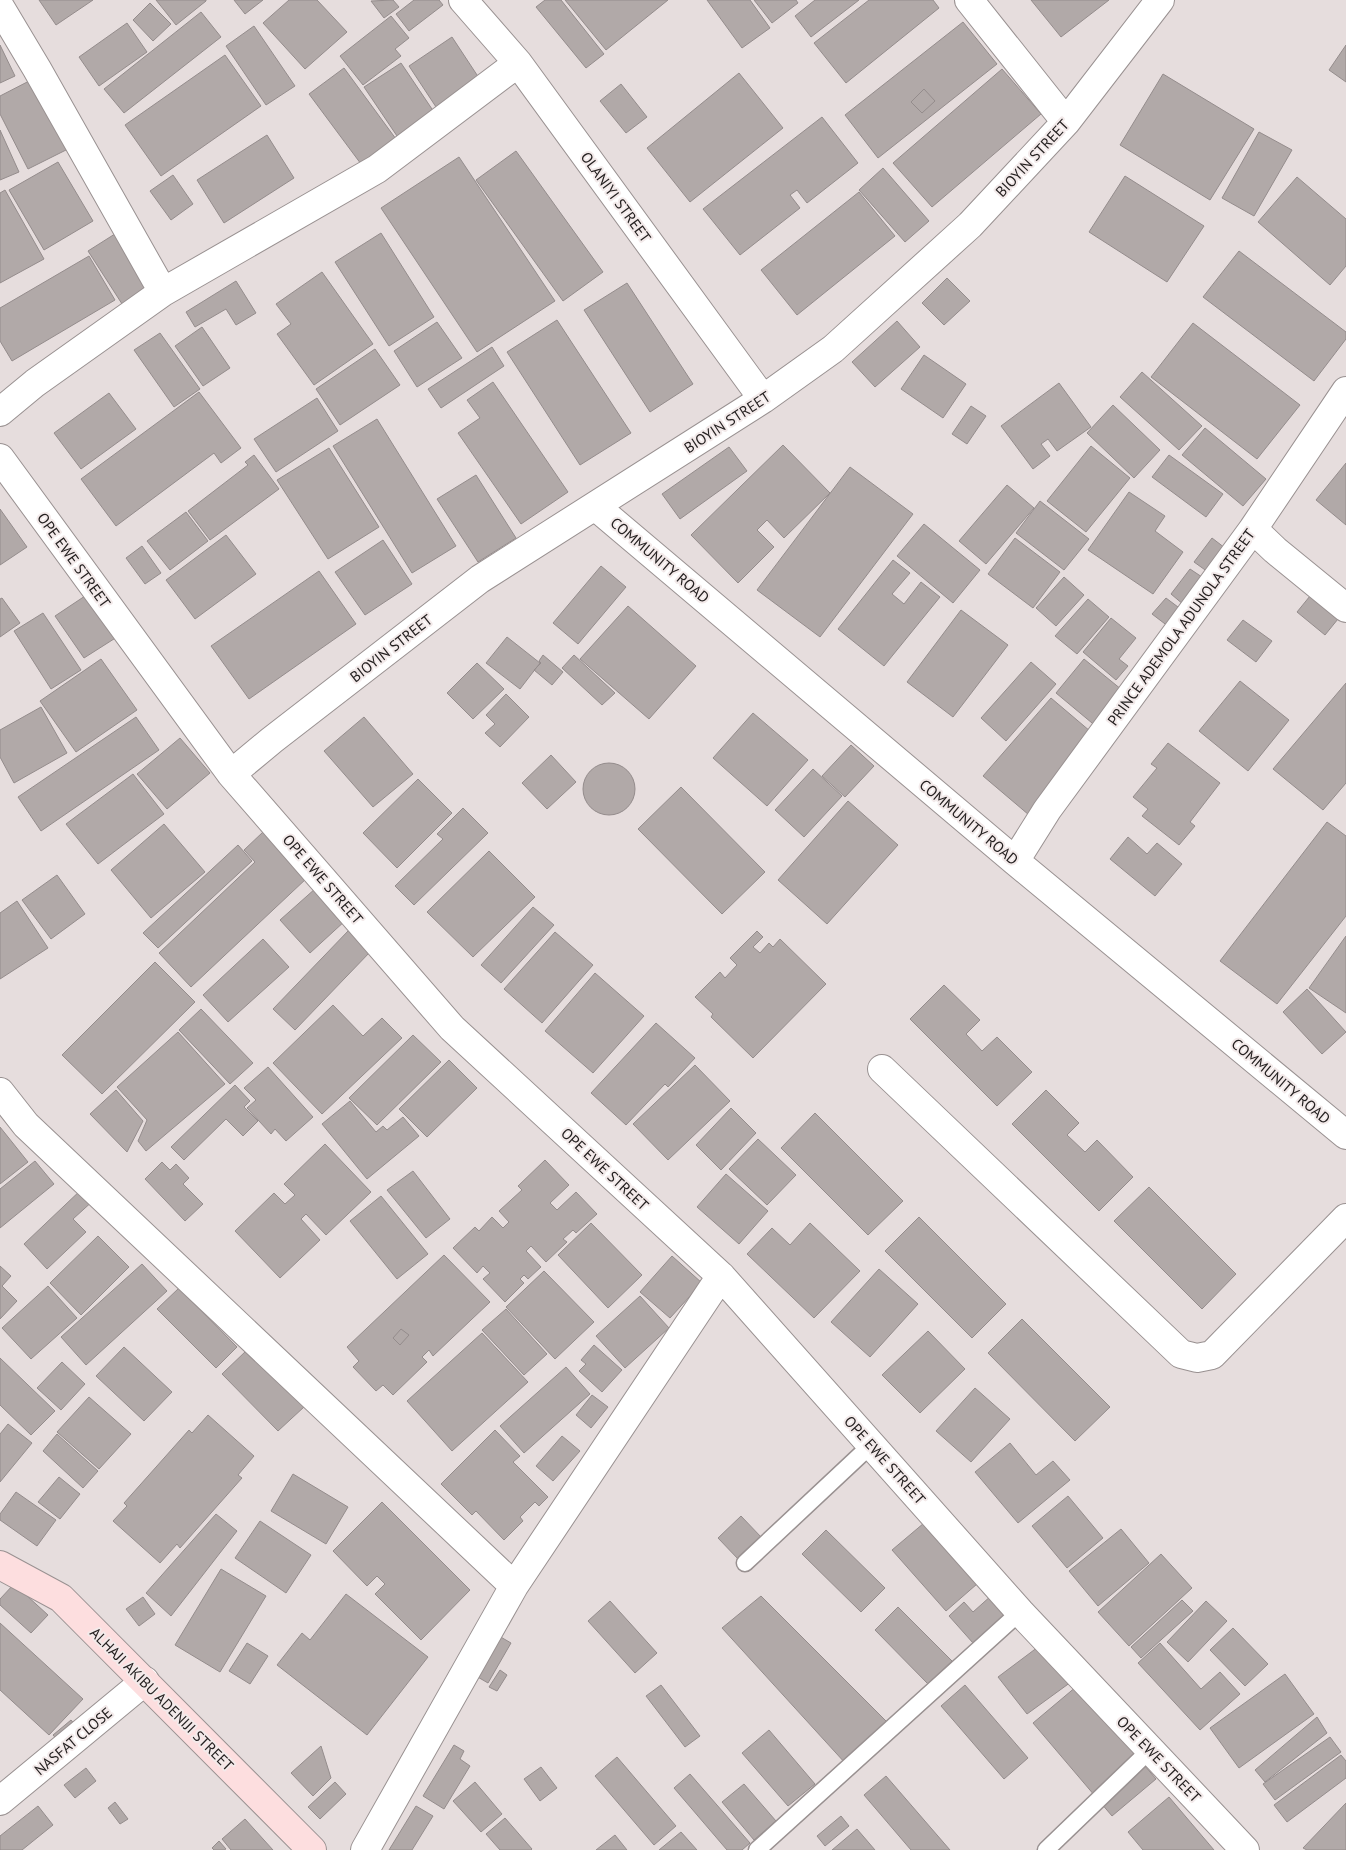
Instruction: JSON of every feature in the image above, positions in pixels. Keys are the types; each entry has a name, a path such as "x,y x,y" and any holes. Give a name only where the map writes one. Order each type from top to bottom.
{"street":[{"name":"OLANIYI STREET","path":"462,0 518,63 763,399"},
{"path":"969,0 1066,122"},
{"name":"BIOYIN STREET","path":"231,774 272,740 480,580 763,399 833,349 970,225 1066,122 1160,0"},
{"path":"0,7 163,292"},
{"path":"0,412 35,383 163,292 377,169 518,63"},
{"name":"PRINCE ADEMOLA ADUNOLA STREET","path":"1015,861 1047,810 1253,529 1346,392"},
{"name":"OPE EWE STREET","path":"0,458 231,774 452,1028 721,1276 1020,1612 1245,1850"},
{"name":"COMMUNITY ROAD","path":"595,506 1015,861 1346,1135"},
{"path":"1253,529 1275,550 1346,608"},
{"path":"882,1069 1181,1354 1197,1358 1212,1354 1346,1218"},
{"path":"0,1092 26,1125 514,1586"},
{"path":"365,1850 514,1586 721,1276"},
{"name":"ALHAJI AKIBU ADENIJI STREET","path":"0,1565 61,1598 312,1850"},
{"name":"NASFAT CLOSE","path":"0,1801 145,1681"}],"lane":[{"path":"745,1563 871,1445"},
{"path":"757,1850 1020,1612"},
{"path":"1046,1850 1150,1750"}],"building":[{"path":"39,0 93,0 56,25"},
{"path":"156,0 206,0 206,1 176,25"},
{"path":"234,0 263,0 245,14"},
{"path":"289,0 317,0 347,32 305,69 263,23"},
{"path":"393,0 399,7 384,18 371,1"},
{"path":"414,0 439,0 443,5 409,31 396,14"},
{"path":"545,0 561,0 604,54 586,68 536,7"},
{"path":"565,0 668,0 606,50"},
{"path":"707,0 750,0 770,28 742,48"},
{"path":"754,0 796,0 798,3 772,23"},
{"path":"815,0 859,0 811,37 795,16"},
{"path":"869,0 933,0 939,8 846,83 814,43"},
{"path":"1031,0 1109,0 1061,37"},
{"path":"150,3 171,24 153,41 133,20"},
{"path":"201,12 221,37 124,113 104,89"},
{"path":"391,16 409,38 395,49 401,56 363,85 340,56"},
{"path":"963,22 997,64 878,158 845,115"},
{"path":"127,23 147,52 99,86 79,57"},
{"path":"254,26 295,86 266,105 226,46"},
{"path":"452,37 481,81 438,110 409,66"},
{"path":"0,45 15,76 0,83"},
{"path":"1346,45 1346,82 1329,70"},
{"path":"225,55 261,106 161,176 125,125"},
{"path":"401,63 434,112 397,136 364,87"},
{"path":"344,68 396,139 361,164 309,94"},
{"path":"1002,69 1041,114 932,207 893,163"},
{"path":"739,73 783,128 690,202 647,148"},
{"path":"1163,74 1254,129 1210,200 1120,145"},
{"path":"33,79 68,149 28,169 0,114 0,96"},
{"path":"621,84 647,117 626,133 600,101"},
{"path":"924,89 935,101 922,113 911,102"},
{"path":"822,117 858,163 807,203 797,190 790,195 800,208 740,255 703,209"},
{"path":"0,130 19,172 0,180"},
{"path":"1259,132 1292,150 1254,216 1222,198"},
{"path":"267,135 294,178 224,223 197,180"},
{"path":"516,151 603,272 563,301 476,180"},
{"path":"459,157 555,301 477,352 381,208"},
{"path":"58,162 93,221 44,250 9,190"},
{"path":"883,168 929,221 905,242 859,190"},
{"path":"173,175 193,204 171,220 150,191"},
{"path":"1125,176 1204,226 1167,282 1089,232"},
{"path":"1297,177 1346,219 1346,266 1330,285 1258,222"},
{"path":"5,190 44,259 0,283 0,193"},
{"path":"859,192 895,236 797,315 761,270"},
{"path":"118,232 154,289 124,307 88,251"},
{"path":"381,233 434,317 389,346 335,262"},
{"path":"1239,251 1346,332 1346,339 1314,381 1203,297"},
{"path":"89,256 115,300 12,361 0,341 0,308"},
{"path":"322,272 373,344 314,385 277,334 291,324 276,304"},
{"path":"947,278 970,301 944,325 922,303"},
{"path":"236,281 256,313 236,325 226,309 195,327 186,312"},
{"path":"627,283 693,384 650,412 584,310"},
{"path":"557,320 631,433 580,465 507,352"},
{"path":"897,321 920,347 875,387 852,362"},
{"path":"437,322 462,358 417,387 394,351"},
{"path":"1193,323 1300,405 1257,459 1151,377"},
{"path":"202,327 230,368 203,386 175,346"},
{"path":"160,333 200,389 174,407 134,350"},
{"path":"492,347 504,366 441,408 428,389"},
{"path":"375,349 400,385 340,425 316,389"},
{"path":"924,355 966,384 943,418 901,389"},
{"path":"1142,372 1202,426 1179,450 1120,397"},
{"path":"493,382 568,492 521,524 458,433 480,418 467,400"},
{"path":"1059,383 1091,427 1057,451 1048,439 1041,444 1050,456 1033,469 1001,426"},
{"path":"199,392 241,448 221,463 214,453 116,526 81,479"},
{"path":"109,393 136,429 81,469 54,433"},
{"path":"317,398 338,431 276,472 254,439"},
{"path":"1113,405 1160,450 1134,478 1087,433"},
{"path":"971,406 986,416 967,444 952,434"},
{"path":"377,419 456,546 412,573 333,446"},
{"path":"1205,428 1266,479 1243,506 1182,455"},
{"path":"783,445 830,493 784,538 767,520 757,530 774,547 738,583 691,535"},
{"path":"1091,446 1130,478 1086,532 1047,501"},
{"path":"729,447 747,471 680,519 662,494"},
{"path":"329,448 379,527 328,559 277,480"},
{"path":"254,455 279,489 210,540 188,511 248,465 245,462"},
{"path":"1169,455 1223,494 1206,517 1152,477"},
{"path":"1346,463 1346,525 1316,500"},
{"path":"850,467 913,514 820,637 757,590"},
{"path":"476,475 516,538 478,562 437,499"},
{"path":"1007,485 1034,508 986,564 959,541"},
{"path":"1129,492 1165,516 1155,531 1183,552 1153,594 1088,550"},
{"path":"1040,501 1089,539 1064,570 1016,533"},
{"path":"0,509 27,547 0,565"},
{"path":"186,512 208,541 170,570 147,541"},
{"path":"924,524 980,570 953,603 897,556"},
{"path":"226,535 256,574 195,619 166,580"},
{"path":"1015,538 1060,572 1033,608 988,574"},
{"path":"1212,538 1225,548 1208,572 1194,562"},
{"path":"383,540 412,584 365,615 335,572"},
{"path":"142,546 161,573 145,584 126,558"},
{"path":"893,560 910,573 892,594 904,604 921,582 940,597 884,666 838,629"},
{"path":"601,566 626,587 578,644 553,623"},
{"path":"1190,569 1205,579 1184,605 1171,594"},
{"path":"319,571 356,624 249,699 211,646"},
{"path":"1064,577 1084,595 1056,626 1036,608"},
{"path":"88,594 117,637 84,658 55,616"},
{"path":"1310,596 1338,619 1325,635 1297,612"},
{"path":"2,598 20,623 0,637 0,599"},
{"path":"1166,598 1186,613 1173,630 1152,614"},
{"path":"1088,599 1109,617 1077,654 1055,636"},
{"path":"628,606 696,666 649,719 580,659"},
{"path":"961,610 1008,645 953,717 907,682"},
{"path":"43,613 81,670 51,689 14,631"},
{"path":"1111,618 1136,638 1119,659 1128,666 1116,680 1083,652"},
{"path":"1243,620 1272,641 1256,662 1227,640"},
{"path":"507,637 540,663 520,689 486,663"},
{"path":"543,655 563,672 552,685 534,670 541,663 539,661"},
{"path":"574,655 615,693 602,705 562,668"},
{"path":"101,659 137,710 76,752 40,701"},
{"path":"1084,659 1127,694 1098,728 1056,693"},
{"path":"1031,662 1056,684 1006,741 981,718"},
{"path":"477,663 504,689 473,719 447,693"},
{"path":"1240,681 1289,720 1248,771 1199,731"},
{"path":"1346,683 1346,783 1323,810 1273,769"},
{"path":"506,694 529,717 500,747 485,733 495,724 486,715"},
{"path":"1051,698 1097,737 1029,815 983,776"},
{"path":"41,707 67,753 14,783 0,757 0,730"},
{"path":"753,713 808,760 767,806 713,758"},
{"path":"136,717 159,750 41,831 18,797"},
{"path":"364,717 413,774 373,807 324,751"},
{"path":"180,738 210,773 167,809 137,774"},
{"path":"1168,743 1220,783 1190,822 1195,826 1179,845 1142,816 1148,809 1133,797 1157,768 1151,764"},
{"path":"851,745 874,766 845,797 822,776"},
{"path":"551,755 576,782 547,809 522,783"},
{"path":"609,763 619,765 627,771 633,779 635,789 633,799 627,807 619,813 609,815 599,813 591,807 585,799 583,789 585,779 591,771 599,765"},
{"path":"813,769 842,796 804,837 775,810"},
{"path":"133,774 164,814 98,864 66,824"},
{"path":"418,779 452,813 397,868 363,833"},
{"path":"681,787 765,872 722,914 638,829"},
{"path":"848,801 898,845 827,924 778,880"},
{"path":"463,808 488,833 414,905 395,886 443,839 437,834"},
{"path":"1327,822 1346,836 1346,916 1277,1004 1220,961"},
{"path":"164,824 205,872 151,918 111,870"},
{"path":"263,832 307,878 191,987 159,953 255,862 244,850"},
{"path":"1128,837 1147,854 1157,843 1182,864 1155,896 1110,859"},
{"path":"238,845 252,861 158,948 143,933"},
{"path":"489,851 535,897 473,957 427,912"},
{"path":"57,875 85,914 51,939 22,900"},
{"path":"316,888 346,920 310,953 280,920"},
{"path":"17,901 48,948 0,979 0,913"},
{"path":"533,907 554,925 501,983 481,965"},
{"path":"349,930 371,951 295,1030 273,1009"},
{"path":"757,931 763,937 753,947 760,953 769,943 773,947 780,939 826,984 753,1058 711,1017 713,1014 695,997 720,972 725,978 737,965 730,958"},
{"path":"555,932 593,965 542,1023 504,989"},
{"path":"1346,936 1346,1013 1309,988"},
{"path":"263,939 289,967 228,1022 203,995"},
{"path":"155,962 195,1002 102,1094 62,1055"},
{"path":"595,973 644,1016 593,1073 545,1031"},
{"path":"944,985 980,1020 966,1034 982,1051 997,1037 1032,1072 997,1106 910,1019"},
{"path":"1307,989 1346,1032 1322,1054 1283,1012"},
{"path":"333,1005 363,1036 382,1018 402,1038 322,1114 273,1063"},
{"path":"201,1009 253,1063 230,1084 179,1030"},
{"path":"656,1023 695,1058 668,1087 665,1084 626,1125 591,1093"},
{"path":"178,1032 225,1084 146,1151 138,1141 147,1120 117,1087"},
{"path":"413,1035 441,1062 377,1125 349,1098"},
{"path":"449,1060 477,1088 427,1137 399,1109"},
{"path":"695,1065 730,1101 668,1160 633,1124"},
{"path":"268,1067 313,1117 286,1141 275,1129 271,1134 247,1108 256,1100 244,1088"},
{"path":"235,1085 250,1101 244,1107 258,1121 243,1136 226,1119 184,1160 171,1147"},
{"path":"116,1090 143,1121 127,1152 90,1114"},
{"path":"1046,1090 1079,1123 1067,1135 1085,1152 1097,1140 1133,1177 1099,1211 1012,1124"},
{"path":"350,1101 376,1132 383,1126 387,1130 403,1117 419,1136 367,1179 322,1124"},
{"path":"731,1108 756,1133 721,1170 696,1145"},
{"path":"815,1113 903,1201 868,1235 781,1148"},
{"path":"0,1127 28,1162 0,1184"},
{"path":"758,1139 796,1175 767,1205 729,1169"},
{"path":"325,1144 371,1192 326,1235 306,1214 301,1219 320,1240 280,1278 235,1231 274,1193 285,1204 295,1195 284,1184"},
{"path":"545,1160 569,1185 550,1203 557,1210 576,1192 597,1214 576,1233 573,1230 563,1239 567,1242 546,1262 531,1246 526,1251 541,1267 528,1279 524,1275 520,1279 524,1283 505,1302 483,1279 490,1273 483,1266 477,1273 453,1248 475,1227 479,1231 492,1217 503,1228 509,1222 499,1211 522,1190 518,1186"},
{"path":"35,1161 54,1184 0,1228 0,1189"},
{"path":"162,1162 170,1170 176,1164 189,1178 183,1184 203,1204 185,1221 145,1179"},
{"path":"413,1171 450,1219 426,1238 387,1190"},
{"path":"726,1174 768,1211 739,1244 697,1207"},
{"path":"84,1187 95,1199 73,1219 86,1232 47,1269 24,1244"},
{"path":"1149,1187 1236,1274 1202,1309 1114,1221"},
{"path":"381,1196 428,1254 397,1279 350,1221"},
{"path":"919,1217 1006,1304 972,1338 885,1251"},
{"path":"591,1223 642,1275 608,1308 558,1255"},
{"path":"810,1223 860,1271 814,1318 747,1254 772,1228 790,1245"},
{"path":"98,1236 129,1267 81,1315 50,1283"},
{"path":"444,1255 490,1302 433,1356 429,1350 422,1357 427,1362 393,1395 383,1385 376,1391 353,1367 359,1361 347,1347"},
{"path":"672,1256 702,1283 670,1318 640,1292"},
{"path":"142,1264 167,1291 86,1365 61,1337"},
{"path":"0,1266 11,1276 2,1286 17,1301 0,1319"},
{"path":"879,1269 918,1304 870,1357 831,1322"},
{"path":"544,1271 594,1322 555,1359 506,1307"},
{"path":"48,1286 77,1318 31,1359 2,1328"},
{"path":"179,1288 237,1347 216,1368 157,1309"},
{"path":"640,1296 669,1328 625,1368 596,1336"},
{"path":"506,1309 547,1354 524,1375 482,1330"},
{"path":"1022,1319 1110,1407 1075,1441 988,1353"},
{"path":"401,1329 409,1335 400,1345 393,1338"},
{"path":"928,1331 965,1369 920,1413 882,1375"},
{"path":"482,1333 528,1382 452,1451 407,1401"},
{"path":"594,1345 622,1370 602,1392 579,1371 586,1364 581,1360"},
{"path":"124,1347 172,1392 144,1421 96,1376"},
{"path":"247,1350 304,1407 278,1431 222,1374"},
{"path":"0,1358 55,1411 31,1435 0,1405"},
{"path":"62,1362 85,1384 61,1410 37,1388"},
{"path":"566,1367 590,1394 524,1453 500,1426"},
{"path":"975,1388 1010,1419 971,1462 936,1431"},
{"path":"592,1395 608,1407 591,1428 576,1415"},
{"path":"89,1397 131,1434 99,1469 57,1432"},
{"path":"208,1415 254,1456 238,1475 242,1478 180,1548 177,1544 160,1563 113,1521 127,1506 124,1503 189,1430 192,1433"},
{"path":"8,1424 32,1443 0,1482 0,1434"},
{"path":"495,1430 520,1456 513,1462 548,1497 539,1506 535,1502 520,1517 523,1521 504,1540 476,1511 472,1515 441,1484"},
{"path":"57,1434 98,1471 83,1488 43,1451"},
{"path":"562,1436 580,1451 553,1481 536,1466"},
{"path":"1010,1443 1036,1475 1053,1461 1070,1480 1018,1523 975,1472"},
{"path":"293,1474 348,1507 326,1544 271,1511"},
{"path":"59,1477 80,1494 60,1519 38,1502"},
{"path":"16,1492 56,1520 37,1546 0,1520 0,1514"},
{"path":"1068,1496 1103,1538 1067,1568 1032,1526"},
{"path":"382,1502 470,1590 421,1640 375,1594 385,1584 377,1576 367,1586 333,1551"},
{"path":"216,1514 237,1531 171,1616 146,1593"},
{"path":"741,1516 762,1538 739,1560 718,1538"},
{"path":"260,1521 311,1555 286,1593 235,1558"},
{"path":"924,1523 977,1584 946,1611 892,1550"},
{"path":"1121,1529 1149,1563 1098,1606 1069,1571"},
{"path":"826,1530 885,1588 861,1612 802,1554"},
{"path":"1161,1554 1192,1588 1129,1646 1098,1612"},
{"path":"221,1569 266,1596 220,1672 175,1645"},
{"path":"14,1584 48,1615 31,1633 0,1605 0,1599"},
{"path":"346,1594 428,1657 367,1735 277,1665 302,1633 310,1640"},
{"path":"992,1595 1008,1612 973,1643 949,1616 964,1602 973,1612"},
{"path":"761,1596 892,1727 846,1764 722,1628"},
{"path":"143,1597 155,1614 139,1626 126,1609"},
{"path":"1182,1600 1193,1611 1141,1658 1131,1647"},
{"path":"610,1601 657,1653 635,1673 588,1621"},
{"path":"1206,1601 1227,1621 1188,1662 1167,1642"},
{"path":"898,1607 952,1661 928,1684 875,1630"},
{"path":"0,1623 83,1699 49,1735 0,1690"},
{"path":"1233,1628 1268,1664 1245,1686 1210,1650"},
{"path":"499,1636 511,1643 488,1683 476,1676"},
{"path":"247,1643 268,1656 250,1684 229,1671"},
{"path":"1160,1643 1201,1689 1220,1672 1240,1694 1200,1730 1138,1663"},
{"path":"1042,1644 1071,1682 1027,1714 998,1677"},
{"path":"500,1670 507,1675 497,1691 489,1687"},
{"path":"1285,1674 1314,1714 1239,1768 1210,1728"},
{"path":"661,1685 700,1736 685,1747 646,1696"},
{"path":"965,1685 1028,1758 1004,1779 941,1706"},
{"path":"1077,1686 1156,1779 1112,1816 1033,1723"},
{"path":"1317,1717 1327,1733 1265,1782 1255,1770"},
{"path":"71,1720 78,1728 60,1743 53,1735"},
{"path":"769,1730 815,1784 788,1806 742,1753"},
{"path":"1330,1737 1341,1752 1275,1800 1263,1784"},
{"path":"454,1745 464,1751 460,1759 470,1766 444,1809 423,1796"},
{"path":"321,1746 331,1778 313,1796 291,1773"},
{"path":"1341,1755 1346,1761 1346,1778 1287,1822 1274,1805"},
{"path":"617,1757 676,1826 654,1845 595,1776"},
{"path":"541,1767 557,1788 540,1801 524,1779"},
{"path":"86,1768 96,1781 75,1798 64,1785"},
{"path":"690,1774 750,1843 742,1850 727,1850 674,1788"},
{"path":"886,1776 950,1850 911,1850 864,1795"},
{"path":"335,1782 346,1794 320,1819 308,1807"},
{"path":"475,1782 502,1814 481,1832 453,1801"},
{"path":"744,1784 776,1821 754,1840 722,1802"},
{"path":"1169,1797 1214,1850 1143,1850 1128,1832"},
{"path":"115,1802 128,1819 120,1824 108,1808"},
{"path":"1346,1803 1346,1850 1307,1850 1303,1848"},
{"path":"38,1806 53,1825 22,1850 0,1850 0,1836"},
{"path":"416,1806 433,1816 412,1850 389,1850"},
{"path":"841,1816 849,1826 825,1846 817,1836"},
{"path":"505,1818 531,1850 500,1850 486,1834"},
{"path":"245,1819 273,1850 231,1850 222,1839"},
{"path":"857,1829 875,1850 832,1850"},
{"path":"681,1832 697,1850 659,1850"},
{"path":"615,1835 627,1850 596,1850"},
{"path":"219,1841 226,1849 214,1850 212,1848"}]}
